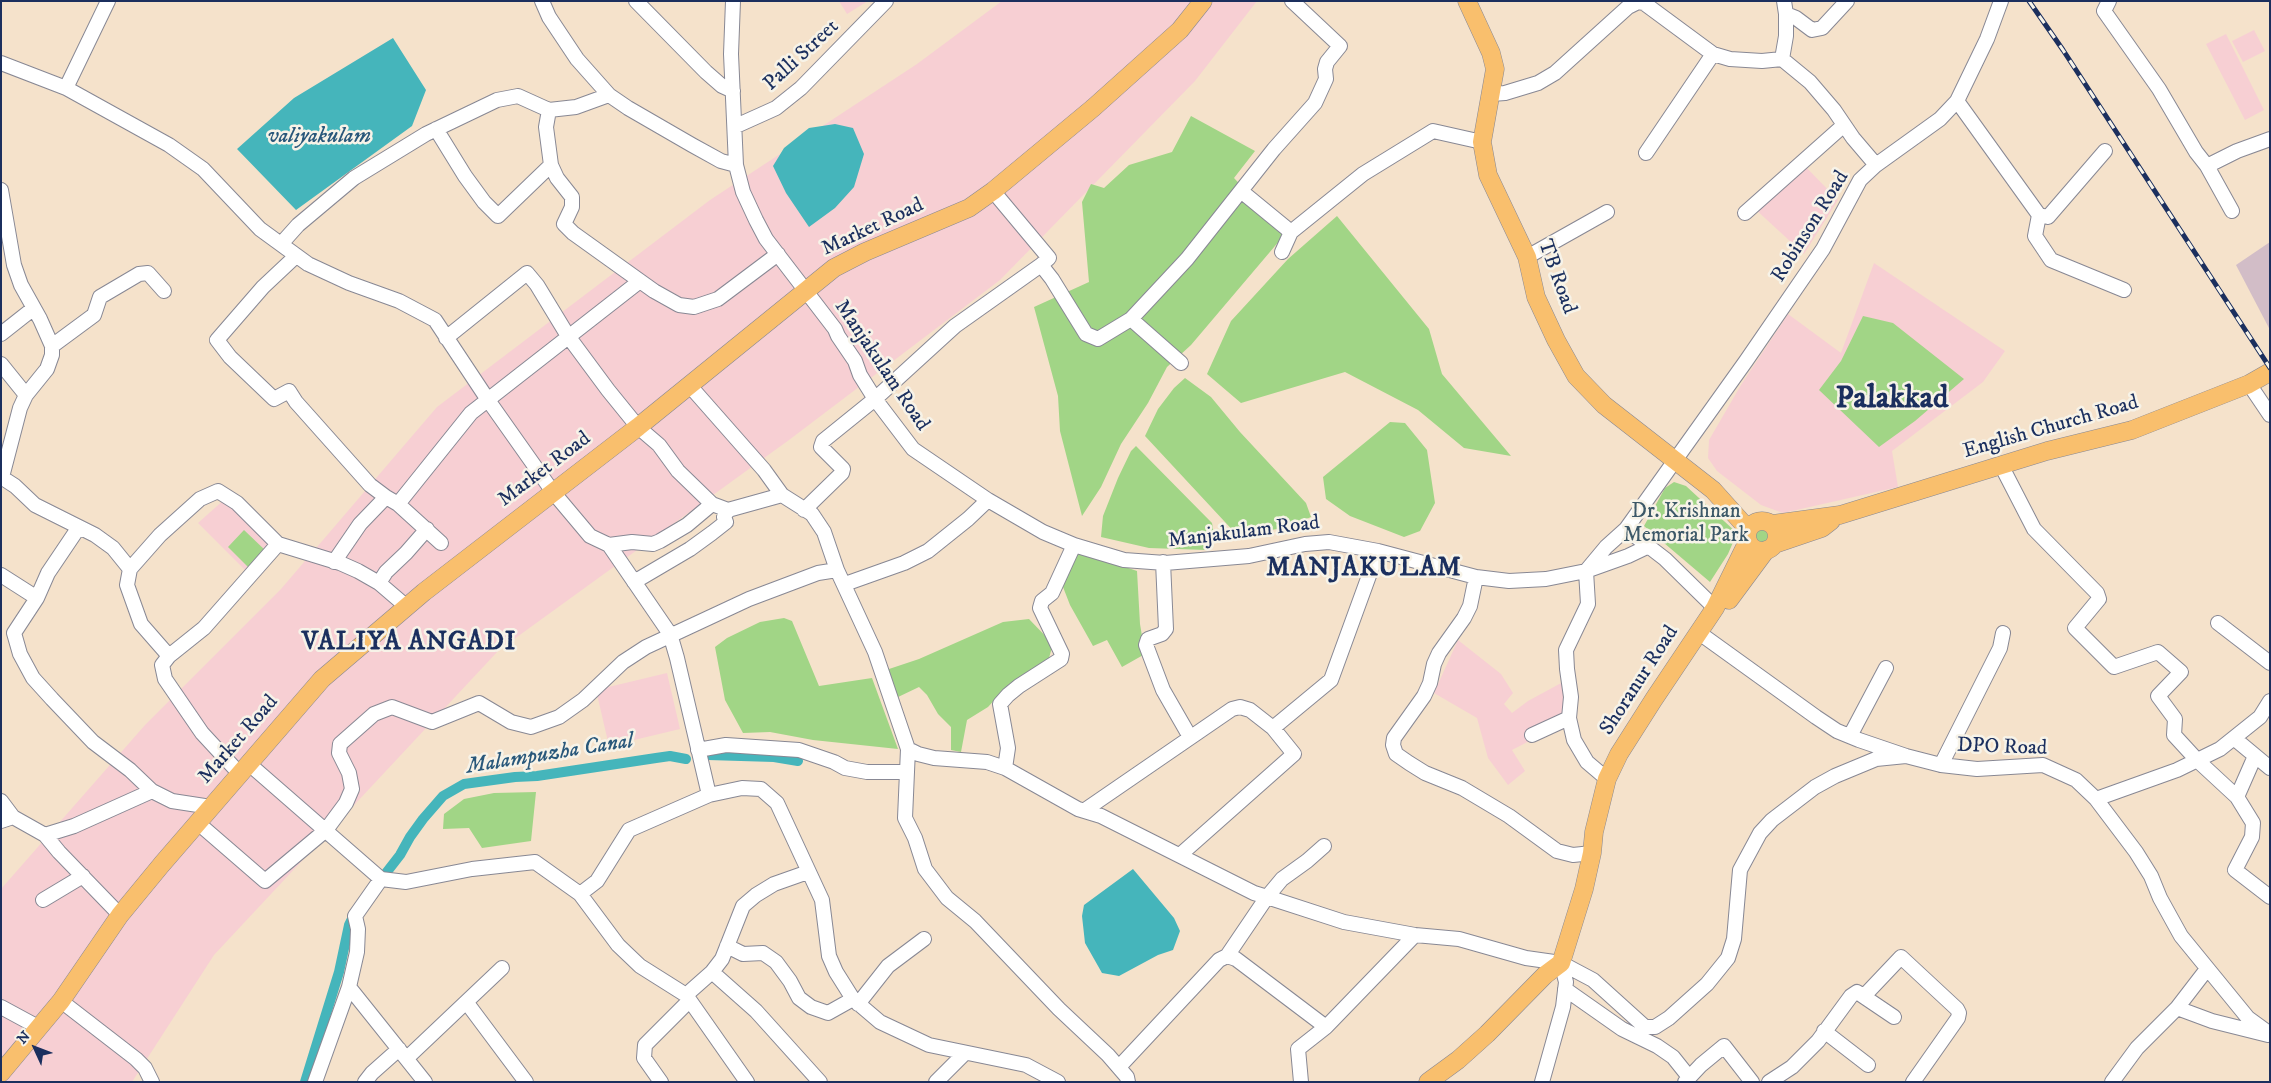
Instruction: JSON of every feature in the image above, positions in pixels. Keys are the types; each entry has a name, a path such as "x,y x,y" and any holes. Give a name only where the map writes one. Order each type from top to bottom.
{"main road":[{"name":"Market Road","path":"2,1071 60,1001 120,916 243,768 322,679 407,607 690,386 834,268 865,252 969,208 993,191 1093,108 1180,30 1203,1"},
{"name":"TB Road","path":"1467,1 1493,60 1495,69 1482,142 1488,175 1527,257 1536,297 1556,340 1576,376 1604,405 1676,460 1758,529"},
{"name":"English Church Road","path":"1758,529 1840,515 2047,451 2132,430 2259,378"},
{"name":"English Church Road","path":"1771,547 1822,528 1840,515"},
{"path":"1758,529 1778,536 1771,547 1753,548 1758,529"},
{"name":"Shoranur Road","path":"1428,1082 1458,1060 1559,975 1613,783 1626,757 1701,634 1758,529"},
{"name":"Shoranur Road","path":"1592,853 1594,832 1607,779 1619,754 1701,634 1771,547"}],"street":[{"path":"66,88 108,1"},
{"path":"542,1 549,17 577,58 609,95 628,108 721,161 736,164"},
{"path":"636,1 700,66 722,86 733,91"},
{"name":"Manjakulam Road","path":"733,1 731,54 736,126 736,164 743,192 756,220 766,239 835,329 856,361 860,375 875,399 913,449 988,500 1043,532 1124,560 1163,562 1249,556 1305,544 1329,542 1378,551 1476,577 1509,581 1546,579 1586,571 1628,556 1649,546"},
{"name":"Palli Street","path":"736,126 776,108 801,88 886,1"},
{"path":"1041,265 1052,279 1086,334 1098,339 1131,320 1187,258 1315,103 1326,79 1325,69 1327,62 1340,46 1292,1"},
{"path":"1785,7 1812,30 1822,28 1847,1"},
{"name":"Robinson Road","path":"1676,460 1823,248 1860,180 1876,165 1940,119 1957,101 1987,39 2001,1"},
{"path":"2109,1 2104,11 2159,89 2196,152 2207,166 2232,211"},
{"path":"1492,94 1520,90 1538,83 1555,73 1628,7 1638,2 1644,3 1713,54 1730,59 1762,61 1782,59 1810,82 1876,165"},
{"path":"1782,59 1785,7"},
{"path":"1646,153 1713,54"},
{"path":"3,68 66,88 170,145 204,169 260,228 308,264 349,283 417,309 435,320 488,400 553,492 590,536 609,545 670,634 709,795"},
{"path":"281,244 298,225 354,178 436,129 497,100 518,96 549,110 576,107 609,95"},
{"path":"1957,101 2039,215 2048,217 2105,151"},
{"path":"549,110 546,127 550,165 557,178 572,197 572,207 564,224 573,234 654,291 680,305 694,307 718,299 778,254"},
{"path":"1745,213 1844,125"},
{"path":"436,129 465,176 484,202 498,216 550,165"},
{"path":"1282,252 1291,232 1363,174 1433,131 1482,142"},
{"path":"2207,166 2236,151 2270,139"},
{"path":"1,190 14,265 21,285 52,346 50,363 26,394 13,430 9,455 1,477 15,486 35,504 113,548 130,569"},
{"path":"804,510 842,473 843,469 821,447 822,444 875,399 954,326 1049,258 993,191"},
{"path":"1241,191 1291,232"},
{"path":"1527,257 1607,212"},
{"path":"2039,215 2035,236 2051,260 2124,290"},
{"path":"296,256 263,287 217,340 230,357 274,399 289,391 296,402 370,485 392,500 441,542"},
{"path":"52,346 94,315 100,297 139,274 148,273 164,291"},
{"path":"446,338 526,273 537,285 568,336 608,390 638,427 659,445 678,471 712,504 728,510 782,495"},
{"path":"334,562 360,524 392,500 471,413 640,281"},
{"path":"1,334 34,308"},
{"path":"1131,320 1181,363"},
{"path":"1,364 26,394"},
{"path":"2259,378 2270,415"},
{"path":"690,386 764,470 782,495 812,514 824,532 837,570 878,660 908,749 905,818 915,838 925,869 947,898 975,922 1059,1009 1119,1067 1127,1077 1128,1082"},
{"path":"1607,779 1587,762 1574,740 1569,718 1571,697 1566,650 1588,604 1586,571 1606,547 1626,529 1676,460"},
{"path":"2001,466 2034,530 2097,593 2099,599 2075,628 2114,667 2158,652 2181,672 2158,696 2175,719 2174,735 2201,764 2237,797 2253,823 2252,837 2236,870 2270,897"},
{"path":"169,656 141,624 127,585 130,569 178,518 200,499 218,491 238,503 278,544 334,562 379,583 407,607"},
{"path":"845,584 897,566 928,552 988,500"},
{"path":"609,545 632,542 653,544 694,520 712,504"},
{"path":"634,582 690,549 712,533 726,522 724,517 728,510"},
{"path":"79,528 48,573 37,598 14,633 20,654 33,678 93,742 130,770 152,791 172,801 211,807"},
{"path":"379,583 386,572 427,529"},
{"path":"1626,529 1685,577 1715,608"},
{"path":"278,544 204,628 169,656 162,666 165,679 202,733 243,768 326,830 381,879 406,882 472,869 535,862 580,894 618,945 640,966 688,998 747,1082"},
{"path":"1004,768 1008,748 1000,704 1014,690 1061,659 1062,654 1040,608 1042,601 1052,593 1074,544"},
{"path":"1273,728 1332,680 1378,551"},
{"path":"1163,562 1166,629 1162,634 1148,639 1146,645 1163,690 1190,737"},
{"path":"198,823 265,881 326,830 346,803 352,789 349,773 339,753 340,744 374,714 392,707 432,722 480,703 511,722 531,727 559,718 583,700 623,662 670,634 679,633 749,599 818,573 837,570"},
{"path":"1,575 37,598"},
{"path":"1476,577 1470,606 1464,618 1439,653 1424,696 1394,738 1393,745 1396,754 1425,772 1462,788 1509,816 1556,851 1573,855 1592,853"},
{"path":"2218,623 2270,663"},
{"path":"1941,765 2000,648 2003,633"},
{"name":"DPO Road","path":"1701,634 1836,731 1906,756 1941,765 1977,769 2043,765 2076,780 2096,799 2120,828 2151,876 2160,898 2181,936 2248,1018 2270,1035"},
{"path":"1850,736 1886,668"},
{"path":"2096,799 2178,770 2201,764 2220,749 2239,743 2270,701"},
{"path":"1085,810 1224,713 1240,707 1250,710 1273,728 1294,754 1180,854"},
{"path":"1532,735 1569,718"},
{"path":"2239,743 2270,768"},
{"path":"698,750 726,744 784,748 800,750 852,769 867,772 906,772"},
{"path":"908,749 934,758 987,762 1004,768 1085,810 1180,854 1254,893 1344,922 1415,935 1459,939 1526,958 1559,975 1622,1029 1657,1046 1673,1057 1687,1080 1724,1046 1752,1082"},
{"path":"1559,975 1593,980 1640,1024 1645,1027 1655,1027 1669,1018 1702,990 1728,958 1734,939 1740,870 1760,833 1772,820 1815,787 1835,776 1876,759 1906,756"},
{"path":"2237,797 2255,756"},
{"path":"580,894 597,881 629,830 709,795 742,788 761,789 777,803 822,900 829,956 836,972 856,1001 880,1022 929,1045 1026,1065 1058,1082"},
{"path":"46,835 83,822 152,791"},
{"path":"1,801 7,819 46,835 120,916"},
{"path":"1119,1067 1219,960 1227,956 1267,897 1282,879 1307,862 1324,846"},
{"path":"660,1082 644,1058 644,1045 722,959 743,906 774,884 808,872"},
{"path":"43,900 83,876"},
{"path":"316,1082 349,987 357,952 358,929 355,916 381,879"},
{"path":"1301,1082 1298,1050 1326,1027 1415,935"},
{"path":"727,946 742,954 763,953 776,962 790,981 799,998 811,1007 828,1013 856,1001 888,966 924,939"},
{"path":"1227,956 1236,959 1326,1027"},
{"path":"1865,995 1900,957 1959,1013 1913,1082"},
{"path":"365,1082 372,1073 403,1054 467,1003 502,968"},
{"path":"2112,1082 2137,1048 2177,1008 2207,969"},
{"path":"712,972 756,1011 820,1082"},
{"path":"1542,1082 1563,1007 1559,975"},
{"path":"349,987 425,1082"},
{"path":"1769,1082 1792,1066 1818,1041 1851,996 1857,992 1865,995 1894,1018"},
{"path":"60,1001 136,1060 145,1068 152,1082"},
{"path":"467,1003 526,1082"},
{"path":"1,1006 38,1028"},
{"path":"2177,1008 2212,1021 2270,1035"},
{"path":"1824,1031 1868,1065"},
{"path":"936,1082 965,1053"}],"shaded area":[{"path":"839,1 868,1 847,14"},
{"name":"VALIYA ANGADI","path":"1002,1 1257,1 1195,81 1000,280 789,440 499,650 214,955 132,1082 1,1082 1,889 145,725 281,589 437,407 710,200 917,64"},
{"path":"2254,30 2265,51 2243,62 2232,41"},
{"path":"2226,34 2264,110 2245,120 2206,44"},
{"path":"1802,163 1838,200 1804,254 1754,208"},
{"path":"2270,242 2270,330 2236,265"},
{"path":"1874,263 2005,351 1983,382 1892,451 1898,487 1783,513 1761,505 1717,471 1708,458 1709,440 1741,385 1788,314 1841,353"},
{"path":"226,498 273,546 248,573 198,523"},
{"path":"1458,640 1501,674 1513,693 1504,704 1512,713 1528,701 1563,682 1566,722 1512,750 1525,771 1508,785 1488,758 1477,718 1434,693"},
{"path":"667,673 680,729 609,746 596,690"}],"green space":[{"path":"1191,116 1255,151 1234,178 1286,233 1191,345 1167,367 1148,403 1121,444 1101,487 1082,516 1060,431 1058,396 1034,307 1089,282 1082,202 1091,184 1104,188 1129,165 1172,152"},
{"path":"1337,216 1429,329 1442,374 1511,456 1464,448 1418,410 1345,372 1241,403 1207,374 1231,321 1288,259"},
{"path":"1863,316 1893,323 1964,379 1915,421 1879,447 1819,390 1841,361"},
{"path":"1185,378 1211,397 1240,432 1306,503 1311,517 1288,527 1238,536 1145,436 1158,409 1174,388"},
{"path":"1390,422 1405,423 1427,450 1435,503 1420,531 1404,537 1350,516 1326,499 1323,477"},
{"path":"1136,446 1212,523 1215,540 1206,550 1149,548 1101,537 1103,516 1118,478 1131,451"},
{"name":"Dr. Krishnan Memorial Park","path":"1674,482 1686,486 1737,533 1728,554 1710,582 1644,526 1665,488"},
{"path":"1763,525 1770,528 1773,535 1770,542 1763,545 1756,542 1753,535 1756,528"},
{"path":"244,530 267,552 250,569 228,547"},
{"path":"1075,550 1137,571 1140,624 1145,654 1122,667 1107,640 1093,646 1070,605 1063,587"},
{"path":"784,618 792,621 819,686 872,678 898,749 813,740 770,732 743,733 725,700 715,647 727,638 760,622"},
{"path":"1029,619 1053,644 1049,658 1008,685 988,707 967,720 961,752 951,750 951,727 938,714 927,695 919,687 896,698 886,670 919,659 1003,622"},
{"path":"536,792 531,841 482,848 469,828 443,829 444,814 464,799 494,793"}],"water":[{"name":"valiyakulam","path":"393,38 426,90 412,126 296,210 237,149 294,98"},
{"path":"835,124 853,128 864,154 854,187 835,208 809,227 786,193 773,166 784,148 809,128"},
{"path":"1133,869 1174,918 1180,931 1173,950 1158,955 1119,976 1102,973 1085,943 1082,916 1084,905"}],"waterway":[{"name":"Malampuzha Canal","path":"708,755 774,757 798,761"},
{"name":"Malampuzha Canal","path":"379,882 400,855 423,819 443,796 464,784 537,776 670,756 686,759"},
{"name":"Malampuzha Canal","path":"305,1082 339,972 349,925 355,913"}],"railway":[{"path":"2029,1 2063,50 2270,368"}],"district":[{"name":"Palakkad","path":"1892,401"},
{"name":"MANJAKULAM","path":"1364,570"},
{"name":"VALIYA ANGADI","path":"409,644"}]}
